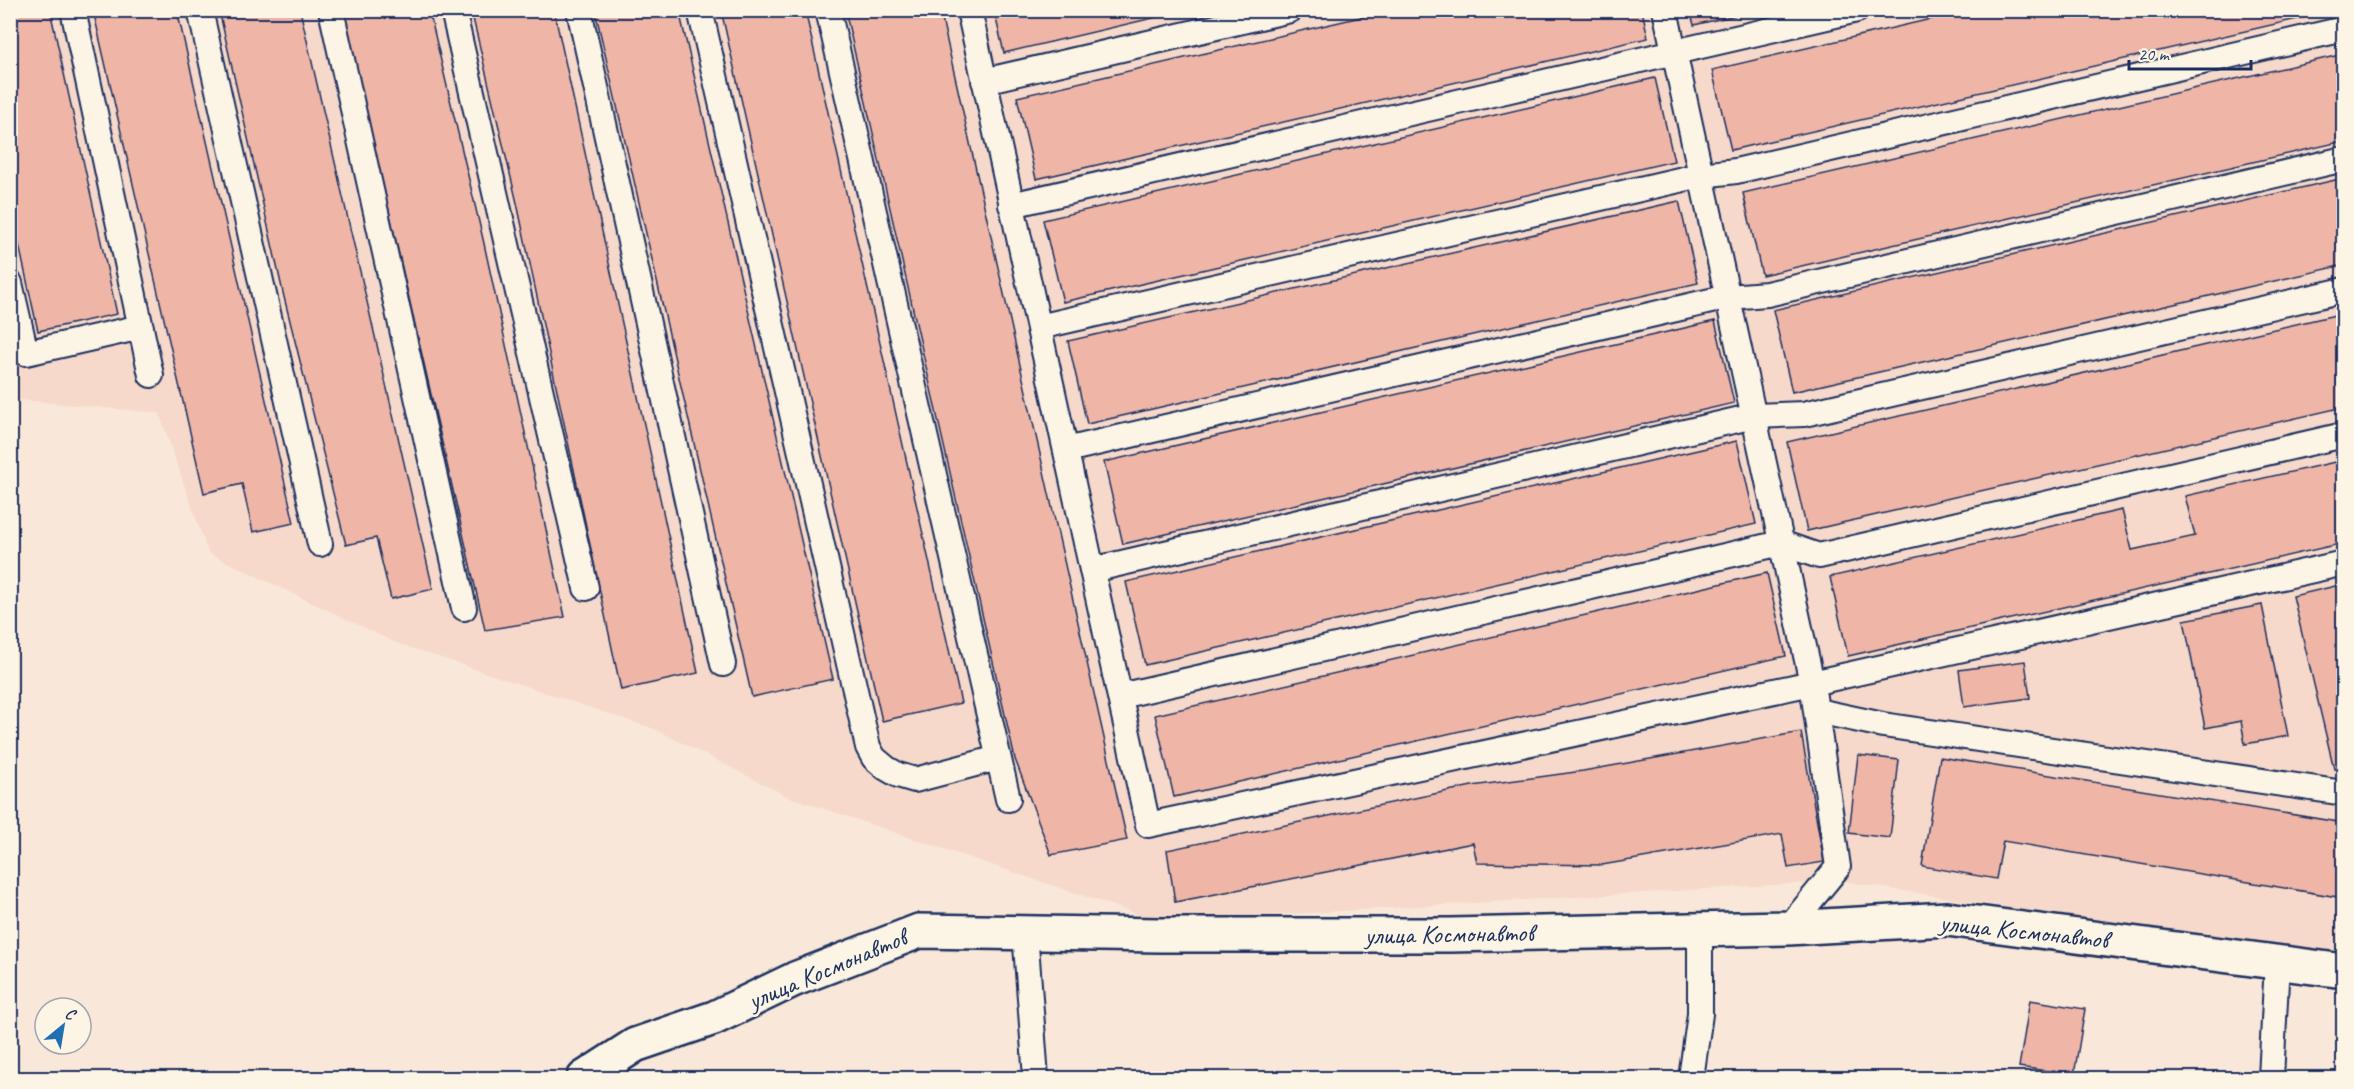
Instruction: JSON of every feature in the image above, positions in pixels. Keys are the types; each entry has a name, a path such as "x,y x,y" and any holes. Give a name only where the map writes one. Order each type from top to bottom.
{"street":[{"name":"улица Космонавтов","path":"584,1078 635,1045 714,1018 795,979 919,931 1160,935 1450,935 1700,931 1947,919 2343,971"}],"lane":[{"path":"73,10 151,375"},
{"path":"200,10 320,544"},
{"path":"331,10 464,608"},
{"path":"453,10 586,588"},
{"path":"579,10 723,663"},
{"path":"700,10 868,747 874,758 886,768 898,775 915,780 998,758"},
{"path":"828,10 1008,799"},
{"path":"969,10 1148,825 1812,683 2343,563"},
{"path":"984,81 1290,10"},
{"path":"1665,10 1812,683 1838,867 1788,928"},
{"path":"1011,205 1857,10"},
{"path":"1039,327 1701,175 1736,171 2343,29"},
{"path":"1066,450 1728,297 1767,294 2343,159"},
{"path":"10,283 26,353 141,327"},
{"path":"1092,570 1754,416 1804,414 2343,290"},
{"path":"1120,696 1781,543 1819,556 2343,435"},
{"path":"1817,711 1883,725 2343,793"},
{"path":"1691,1078 1700,1014 1700,931"},
{"path":"1025,932 1036,1078"},
{"path":"2271,1078 2277,962"}],"shaded area":[{"path":"10,11 2343,11 2343,961 1841,881 1161,922 789,797 654,729 396,643 208,553 159,413 11,399"}],"building":[{"path":"10,10 50,10 117,314 38,331 10,204"},
{"path":"93,10 177,10 294,523 253,532 242,484 204,493"},
{"path":"219,10 300,10 433,589 391,599 376,538 346,545 284,297"},
{"path":"343,10 429,10 483,239 565,617 485,630"},
{"path":"471,10 554,10 698,673 621,690 517,203"},
{"path":"595,10 679,10 833,679 752,697"},
{"path":"721,10 805,10 961,703 882,721"},
{"path":"845,10 940,10 1127,840 1051,855 1015,759"},
{"path":"994,10 1187,10 1004,53"},
{"path":"1391,10 1642,10 1648,38 1036,179 1017,97"},
{"path":"1690,10 1757,10 1694,25"},
{"path":"1970,10 2336,10 1731,150 1712,70"},
{"path":"2344,54 2344,141 1762,275 1743,193"},
{"path":"1655,78 1674,161 1063,302 1043,220"},
{"path":"2344,178 2344,265 1792,392 1773,310"},
{"path":"1679,201 1698,283 1087,424 1068,341"},
{"path":"2344,313 2344,407 1807,531 1787,442"},
{"path":"1715,321 1734,403 1123,544 1104,462"},
{"path":"1737,441 1756,524 1145,665 1126,582"},
{"path":"2344,460 2344,543 1848,656 1830,577 2122,510 2132,550 2195,536 2185,496"},
{"path":"1767,573 1786,656 1174,797 1155,715"},
{"path":"2344,584 2344,766 2334,769 2293,596"},
{"path":"2262,605 2288,736 2245,744 2241,721 2205,728 2184,620"},
{"path":"2025,661 2030,698 1964,707 1959,670"},
{"path":"1801,732 1824,862 1788,868 1782,834 1602,865 1477,863 1473,843 1175,902 1167,850 1472,786 1583,771"},
{"path":"1858,755 1899,760 1890,838 1849,833"},
{"path":"1940,757 2344,823 2344,898 2003,841 1996,879 1922,866"},
{"path":"2030,1000 2085,1009 2074,1075 2019,1067"}]}
